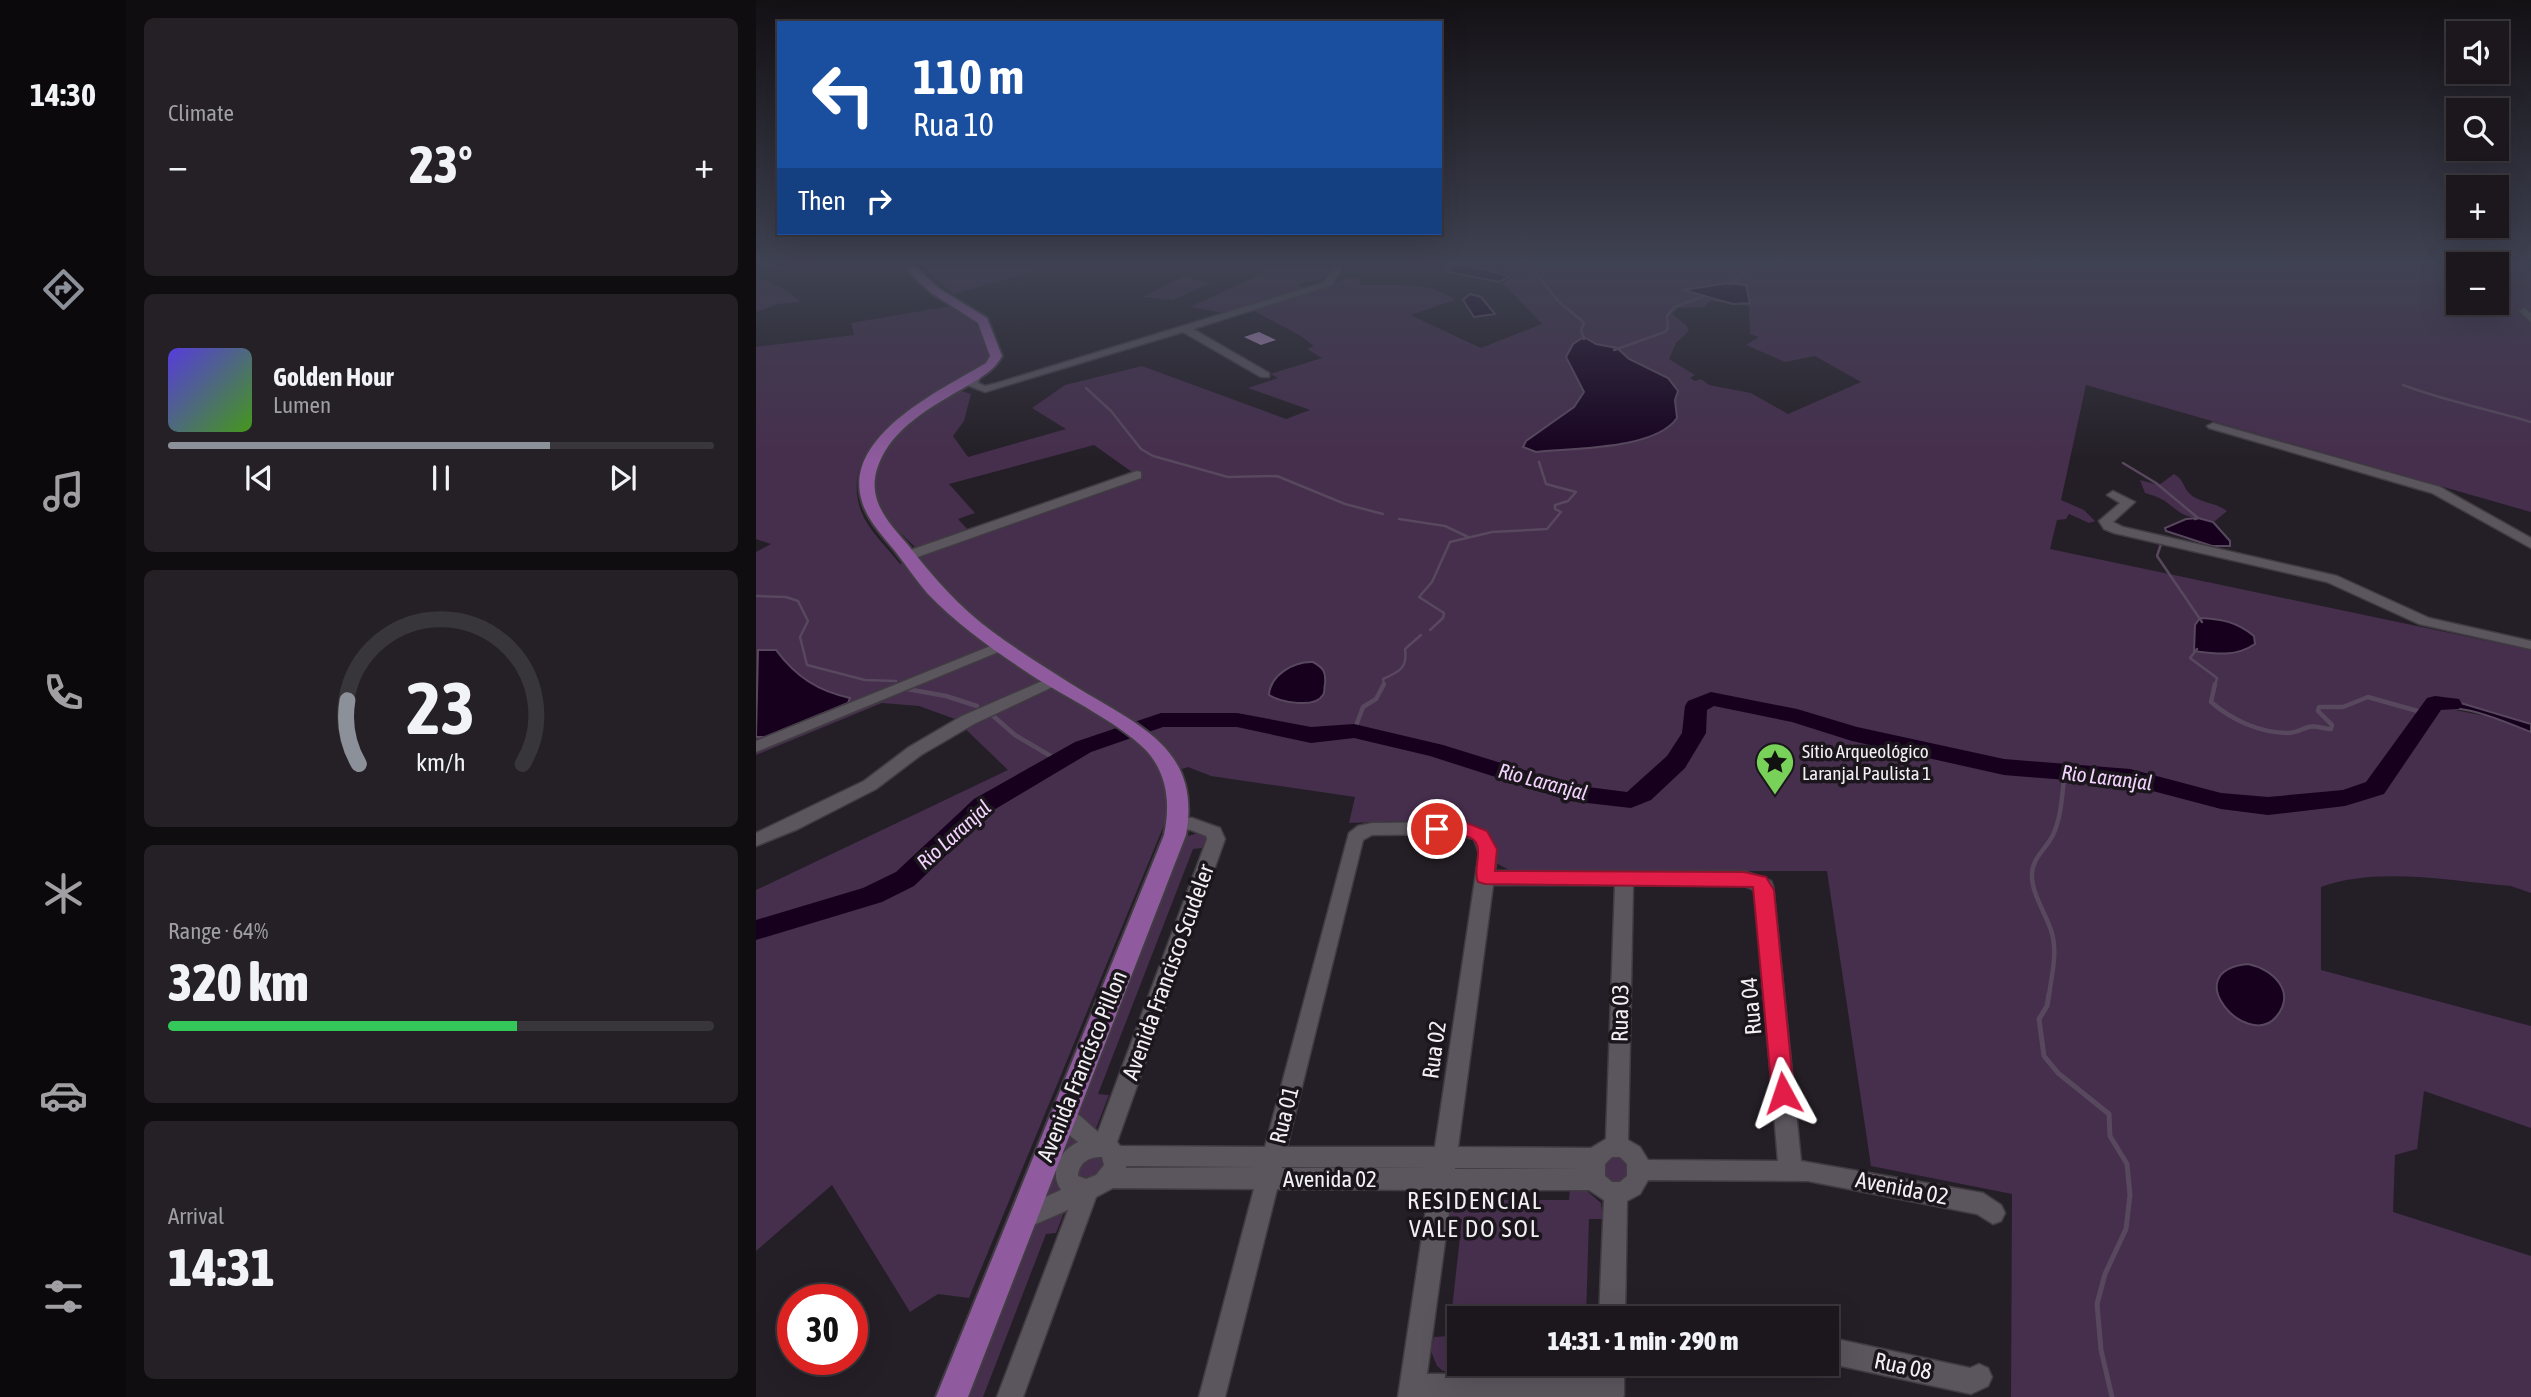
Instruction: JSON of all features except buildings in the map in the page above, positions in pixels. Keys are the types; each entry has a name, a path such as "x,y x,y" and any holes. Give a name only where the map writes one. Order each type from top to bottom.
{"main road":[{"path":"986,330 996,356 991,365 915,413 886,440 870,467 867,496 870,509 949,604 1003,645 1056,680"},
{"name":"Avenida Francisco Pillon","path":"952,1397 1178,824 1179,803 1172,771 1159,751 1147,738 1056,680"}],"street":[{"path":"977,373 974,387 993,388 1186,330"},
{"path":"1187,330 1265,375"},
{"path":"2213,426 2426,486 2453,498 2531,544"},
{"path":"907,556 1137,475"},
{"path":"2113,495 2129,502 2106,521 2109,526 2119,530 2339,581 2424,621 2531,645"},
{"path":"756,747 1003,645"},
{"path":"756,840 811,816 870,785 950,729 1056,680"},
{"name":"Avenida Francisco Scudeler","path":"1010,1397 1099,1167 1216,839 1214,832 1205,828 1178,824"},
{"name":"Rua 02","path":"1359,833 1372,829 1459,828 1481,835 1487,846 1485,878 1412,1392"},
{"name":"Rua 01","path":"1212,1397 1355,837 1359,833"},
{"path":"1485,878 1624,878"},
{"name":"Rua 04","path":"1624,878 1744,878 1759,882 1765,890 1790,1170"},
{"name":"Rua 03","path":"1617,1148 1624,878"},
{"path":"1062,1116 1099,1167"},
{"path":"1602,1177 1633,1185 1640,1170 1633,1154 1617,1148 1604,1151 1602,1177 1611,1306"},
{"name":"Avenida 02","path":"1022,1219 1099,1167 1443,1169 1602,1177"},
{"name":"Avenida 02","path":"1640,1170 1790,1170 1826,1173 1983,1204 1993,1213"},
{"name":"Rua 08","path":"1839,1353 1971,1381 1979,1377"},
{"path":"1412,1392 1611,1382"}],"shaded area":[{"path":"853,330 979,330 990,353 987,361 897,421 877,440 863,461 857,484 861,511 873,532 900,564 1139,477 1094,445 949,484 975,513 958,519 970,532 916,548 892,524 881,507 876,488 878,470 897,437 911,423 958,390 971,394 964,421 953,436 968,457 1066,429 1032,408 1065,385 1142,366 1286,419 1310,410 1248,388 1278,378 1270,374 1322,358 1307,349 1314,346 1290,330 1443,330 1481,348 1526,330 1689,330 1676,343 1669,359 1695,375 1690,378 1695,381 1701,379 1709,385 1751,393 1788,414 1861,382 1815,356 1785,362 1746,345 1759,337 1750,334 1750,330 2531,330 2531,512 2086,385 2061,500 2084,510 2095,521 2089,523 2069,514 2066,519 2057,520 2050,549 2531,650 2531,724 2486,710 2440,707 2490,717 2531,732 2531,893 2511,886 2390,876 2366,877 2321,887 2321,970 2531,1026 2531,1128 2424,1091 2417,1149 2395,1155 2393,1212 2531,1256 2531,1397 2011,1397 2012,1194 1871,1166 1827,871 1511,871 1496,863 1492,839 1488,832 1479,827 1444,822 1349,823 1355,797 1211,776 1188,767 1164,775 1168,808 1164,825 969,1298 938,1294 910,1312 832,1185 756,1251 756,890 1008,770 955,719 919,706 882,703 756,755 756,552 771,544 756,539 756,347 854,335","holes":["1596,344 1617,348 1629,359 1668,378 1678,395 1675,400 1677,418 1666,428 1632,442 1591,448 1536,452 1526,441 1574,407 1584,392 1578,378"]},
{"path":"1584,337 1596,344 1617,348 1629,359 1668,378 1678,391 1675,400 1677,418 1651,436 1612,446 1536,452 1523,447 1526,441 1574,407 1584,392 1566,357 1573,344"},
{"path":"2174,474 2193,496 2227,511 2215,521 2193,518 2145,493 2140,480 2159,485"},
{"path":"2198,518 2213,522 2230,541 2230,546 2212,546 2166,531 2165,528 2186,519"},
{"path":"2200,618 2235,624 2254,636 2255,644 2233,653 2194,651 2195,625"},
{"path":"758,650 776,650 808,681 850,698 848,703 765,737 756,737"},
{"path":"1313,662 1322,668 1325,676 1324,693 1319,699 1297,703 1269,695 1274,681 1284,671 1298,664"},
{"path":"2444,698 2531,724 2531,732 2493,717 2465,710 2440,710 2428,714 2426,701"},
{"path":"1199,833 1207,836 1202,848 1193,849 1098,1094 1109,1095 1086,1154 1101,1153 1108,1163 1091,1181 1077,1179 1056,1233 1046,1234 983,1397 966,1397 1184,837"},
{"path":"2248,964 2273,976 2283,991 2282,1008 2276,1017 2264,1025 2249,1024 2235,1017 2224,1006 2218,993 2218,980 2227,970"},
{"path":"1616,1156 1625,1160 1629,1169 1625,1178 1616,1182 1607,1178 1603,1169 1607,1160"},
{"path":"1477,1187 1486,1187 1485,1200 1569,1200 1570,1188 1586,1190 1601,1203 1603,1219 1589,1219 1586,1306 1452,1306 1462,1219 1449,1218 1452,1206 1466,1192"},
{"path":"1447,1336 1447,1371 1437,1366 1431,1351 1434,1337"}],"waterway":[{"path":"1581,330 1584,339"},
{"path":"1614,350 1666,330"},
{"path":"2403,385 2531,422"},
{"path":"1086,388 1111,411 1141,449 1153,456 1228,477 1277,476 1345,504 1383,514"},
{"path":"1430,630 1443,618 1444,613 1419,597 1432,582 1450,542 1492,532 1547,529 1561,512 1555,509 1555,505 1568,501 1576,492 1546,484 1539,462"},
{"path":"2123,463 2156,483 2198,518 2195,519"},
{"path":"1399,519 1445,526 1468,537"},
{"path":"2161,544 2157,556 2202,622"},
{"path":"756,596 786,597 798,601 808,621 800,637 807,665 865,680 896,681"},
{"path":"1384,684 1383,679 1404,665 1405,649 1421,635"},
{"path":"2197,649 2190,658 2217,678 2215,686"},
{"path":"1354,731 1363,707 1376,699 1384,684"},
{"path":"2215,684 2211,702 2237,720 2267,731 2288,733 2311,727 2331,729 2332,725 2318,711 2319,707 2343,707 2368,697 2428,714"},
{"path":"907,689 946,696 977,706"},
{"name":"Rio Laranjal","path":"756,930 872,895 905,879 983,805 1083,747 1161,720 1237,720 1311,735 1354,731 1435,750 1570,793 1631,800 1642,794 1676,762 1694,733 1696,706 1711,699 1797,716 1852,734 2004,767 2130,777 2221,801 2268,806 2345,798 2375,788 2435,703 2451,704"},
{"path":"991,714 1015,735 1059,761"},
{"path":"2049,995 2054,962 2053,938 2036,895 2032,873 2035,862 2056,828 2065,771"},
{"path":"2049,994 2047,1006 2039,1019 2044,1056 2058,1073 2109,1114 2110,1136 2127,1164 2130,1195 2126,1229 2105,1274 2097,1304 2101,1350 2112,1397"}],"place":[{"name":"Sítio Arqueológico Laranjal Paulista 1","path":"1775,796"}],"district":[{"name":"RESIDENCIAL VALE DO SOL","path":"1475,1215"}],"route":[{"path":"1437,829 1467,829 1481,835 1488,849 1485,878 1744,878 1759,882 1765,890 1783,1093"}]}
